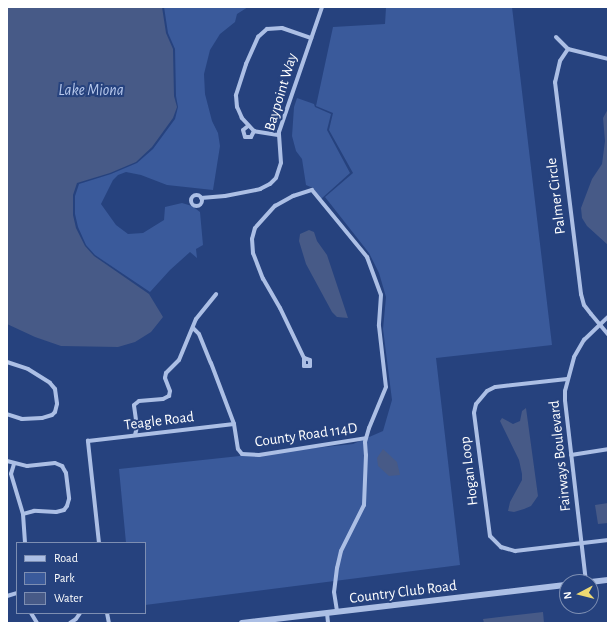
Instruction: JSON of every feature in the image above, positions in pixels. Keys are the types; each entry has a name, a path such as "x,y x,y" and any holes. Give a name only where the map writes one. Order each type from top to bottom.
{"street":[{"name":"Baypoint Way","path":"201,198 243,193 265,188 278,175 281,163 278,135 322,7"},
{"path":"278,135 254,131 248,126 237,107 236,95 258,37 267,29 282,28 311,38"},
{"path":"556,37 568,49 608,59"},
{"name":"Palmer Circle","path":"568,49 560,61 555,82 581,294 584,305 608,334"},
{"path":"248,126 243,130 245,137 251,137 254,131"},
{"path":"304,358 264,279 253,253 252,239 255,228 275,206 293,196 312,190 367,257 381,295 378,326 386,387 366,438 364,504 341,551 338,564 334,585 337,612"},
{"path":"135,435 137,427 134,405 139,401 163,399 169,396 170,391 165,376 180,357 196,319 216,294"},
{"name":"Fairways Boulevard","path":"585,574 565,400 567,379 574,357 584,340 608,317"},
{"name":"County Road 114D","path":"192,328 199,334 234,424 238,449 242,454 248,455 366,438"},
{"path":"7,362 28,369 50,383 55,389 57,404 55,412 52,415 42,418 22,419 7,414"},
{"name":"Hogan Loop","path":"567,379 495,387 480,397 476,404 474,413 490,536 495,543 507,550 515,551 608,540"},
{"name":"Teagle Road","path":"99,542 88,441 234,424"},
{"path":"571,454 608,449"},
{"path":"7,461 14,464 34,466 55,463 62,466 66,473 69,499 64,510 56,512 34,511 23,514"},
{"path":"14,464 11,474 23,514 26,533 25,542"},
{"name":"Country Club Road","path":"242,623 559,586"},
{"path":"327,613 328,623"},
{"path":"32,614 37,623"},
{"path":"70,623 76,619 79,614"}],"green space":[{"path":"164,7 248,7 237,14 235,22 220,34 210,50 204,74 205,94 212,121 218,133 220,146 213,190 167,185 141,175 126,172 118,175 113,180 101,204 116,225 128,234 143,233 164,220 165,207 182,203 192,206 200,212 203,245 196,249 197,258 190,252 170,270 150,292 95,255 86,245 78,227 75,214 75,196 79,184 111,174 137,163 153,149 175,119 178,107 176,96 175,49 168,33"},
{"path":"386,7 512,7 552,345 436,358 460,565 146,605 146,542 126,542 119,469 353,444 383,431 392,400 383,329 386,297 379,273 369,253 325,197 353,173 329,130 333,113 316,106 333,27 385,24"},
{"path":"297,98 314,104 315,107 331,114 327,130 350,173 321,199 313,188 306,185 302,159 296,151 292,136 294,107"}],"water":[{"name":"Lake Miona","path":"7,7 162,7 166,33 173,49 174,96 177,107 173,118 152,147 136,162 110,173 77,183 73,195 73,215 76,228 85,246 94,256 149,294 163,317 151,332 135,342 118,347 61,346 35,337 7,324"},
{"path":"608,109 608,245 587,226 582,218 581,208 592,179 602,164 605,141 603,118"},
{"path":"309,230 314,232 317,241 327,255 348,318 337,317 332,312 306,264 299,241 300,234"},
{"path":"526,408 538,496 531,506 514,512 508,511 510,502 522,480 522,474 519,460 500,421 502,418 513,424 520,421 522,411"},
{"path":"383,449 397,462 400,475 389,476 378,466 377,458"},
{"path":"608,503 608,523 598,524 595,505"},
{"path":"543,612 544,623 484,623 483,619"}]}
